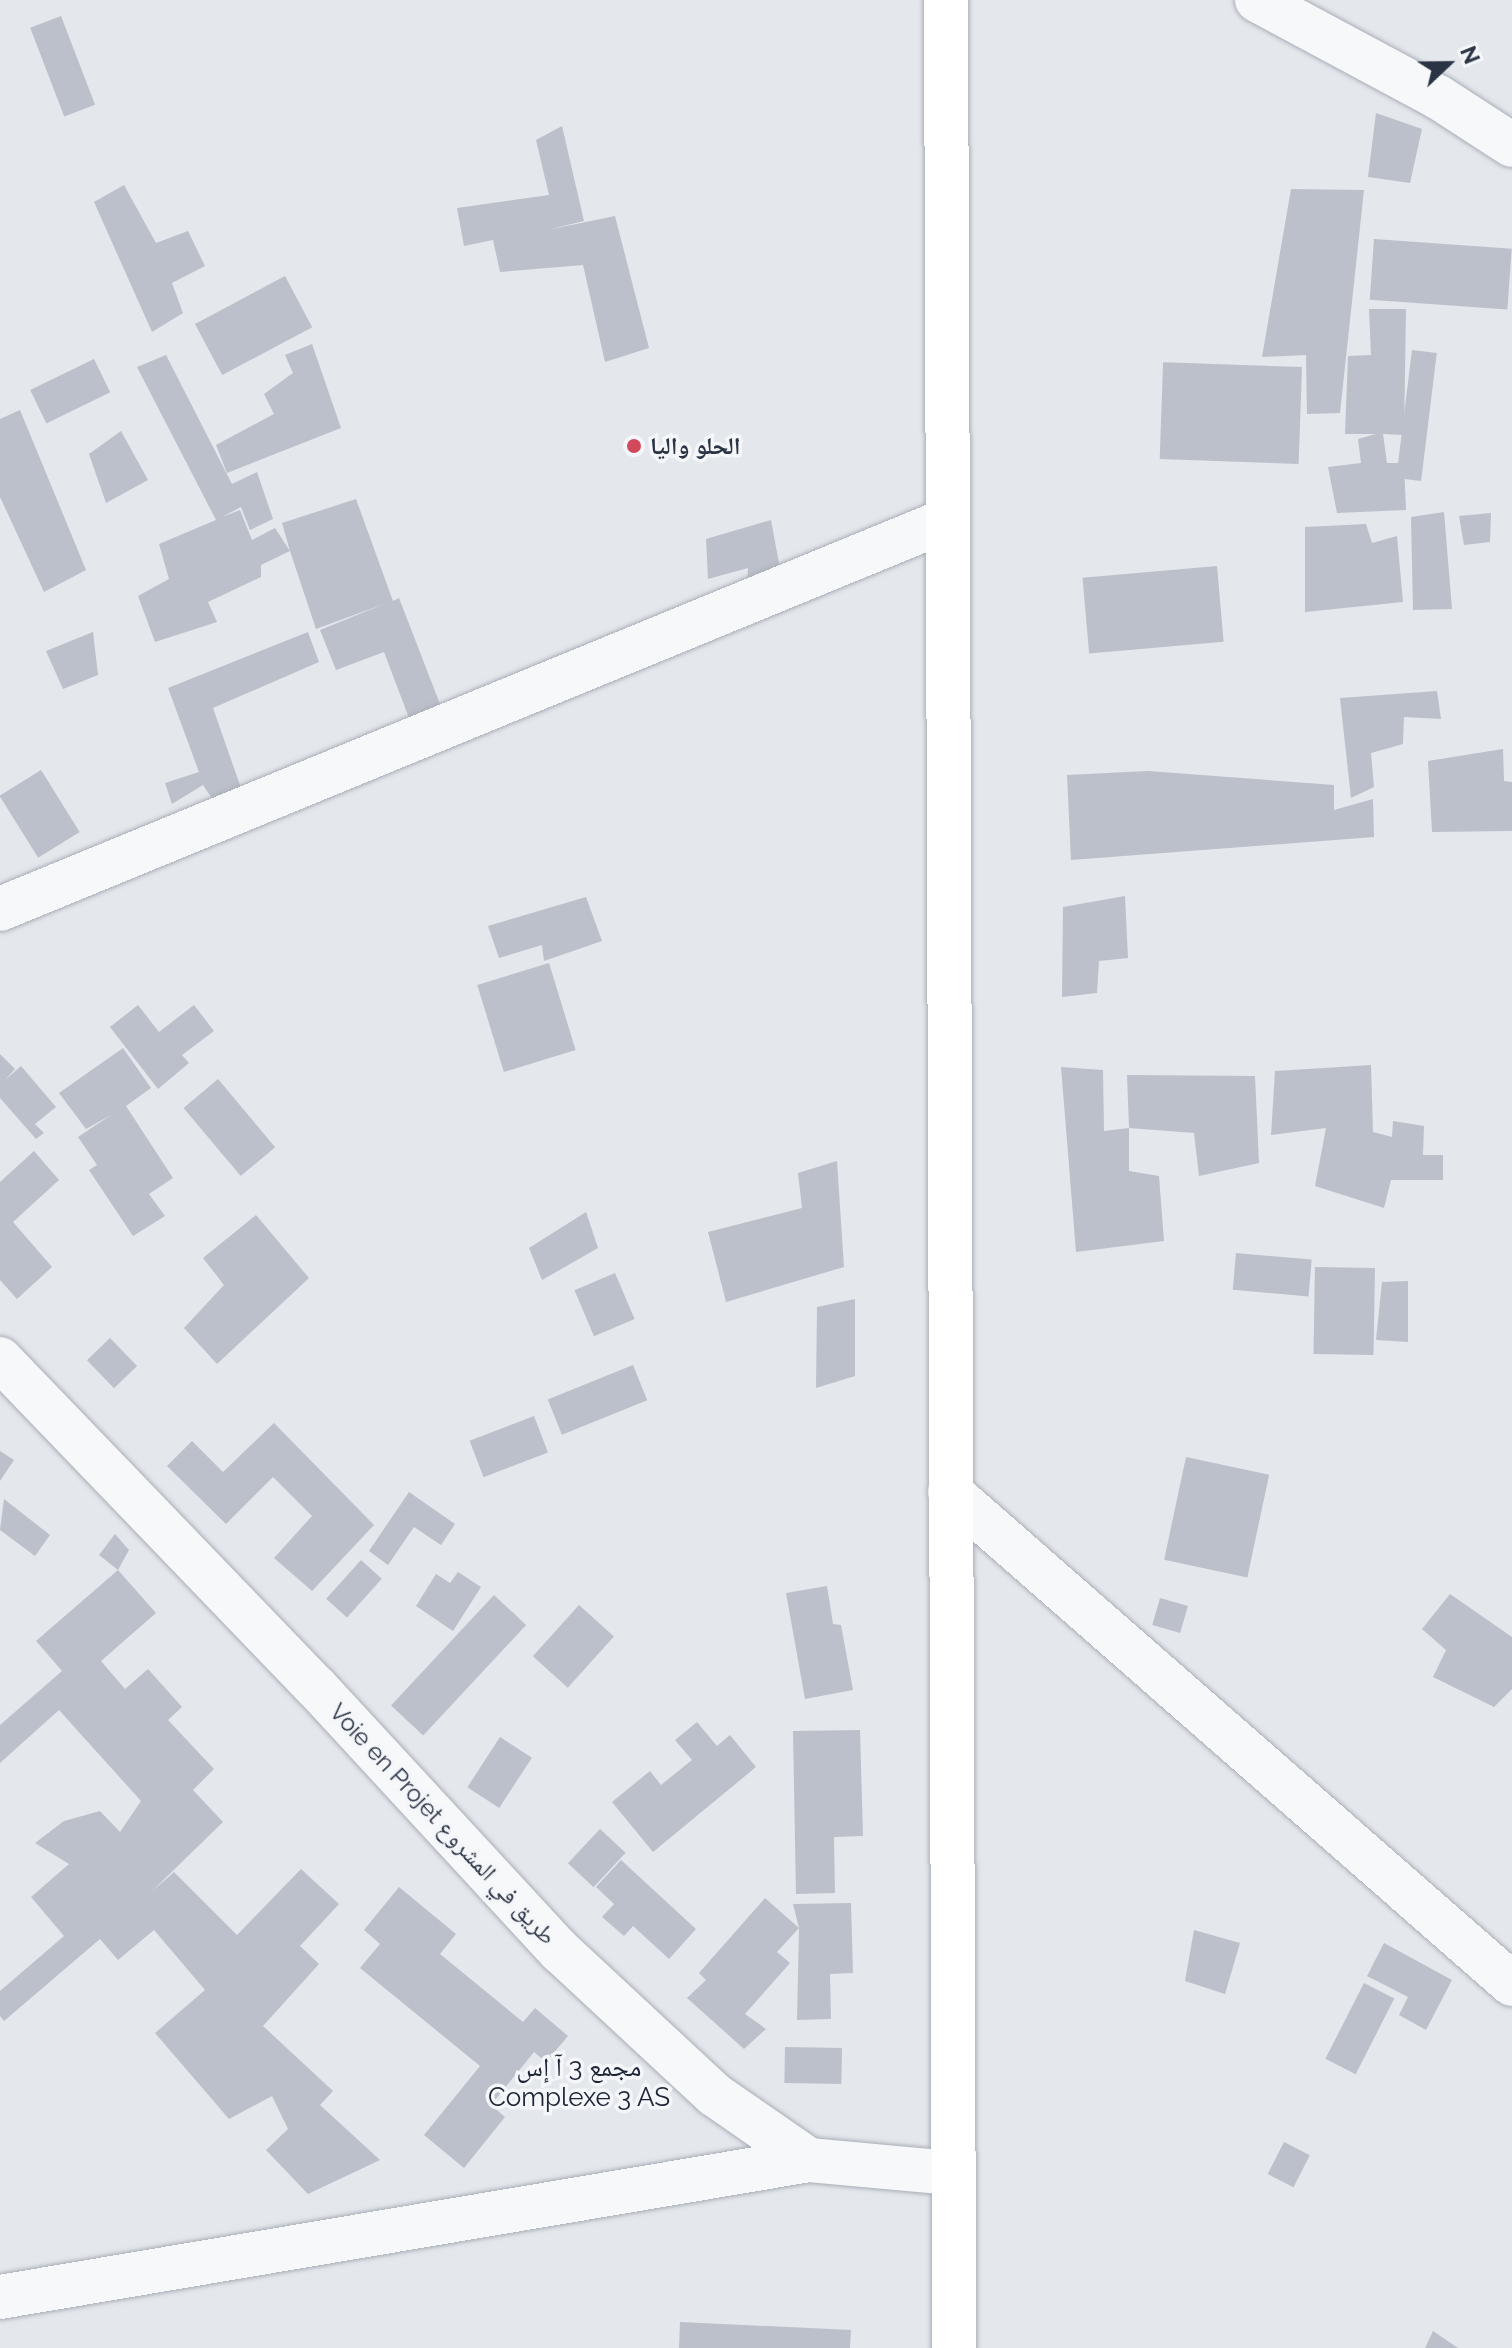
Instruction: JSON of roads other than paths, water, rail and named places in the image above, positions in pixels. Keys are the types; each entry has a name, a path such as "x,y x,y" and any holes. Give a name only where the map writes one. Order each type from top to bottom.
{"main road":[{"path":"946,0 954,2348"}],"street":[{"path":"1257,0 1438,97 1512,145"},
{"path":"0,909 947,520"},
{"name":"Voie en Projet طريق في المشروع","path":"0,1359 316,1687 560,1951 715,2095 809,2160 952,2173"},
{"path":"950,1492 1512,1984"},
{"path":"0,2297 809,2160"}],"place":[{"name":"الحلو واليا","path":"634,446"}],"district":[{"name":"مجمع 3 آ إس Complexe 3 AS","path":"579,2083"}]}
